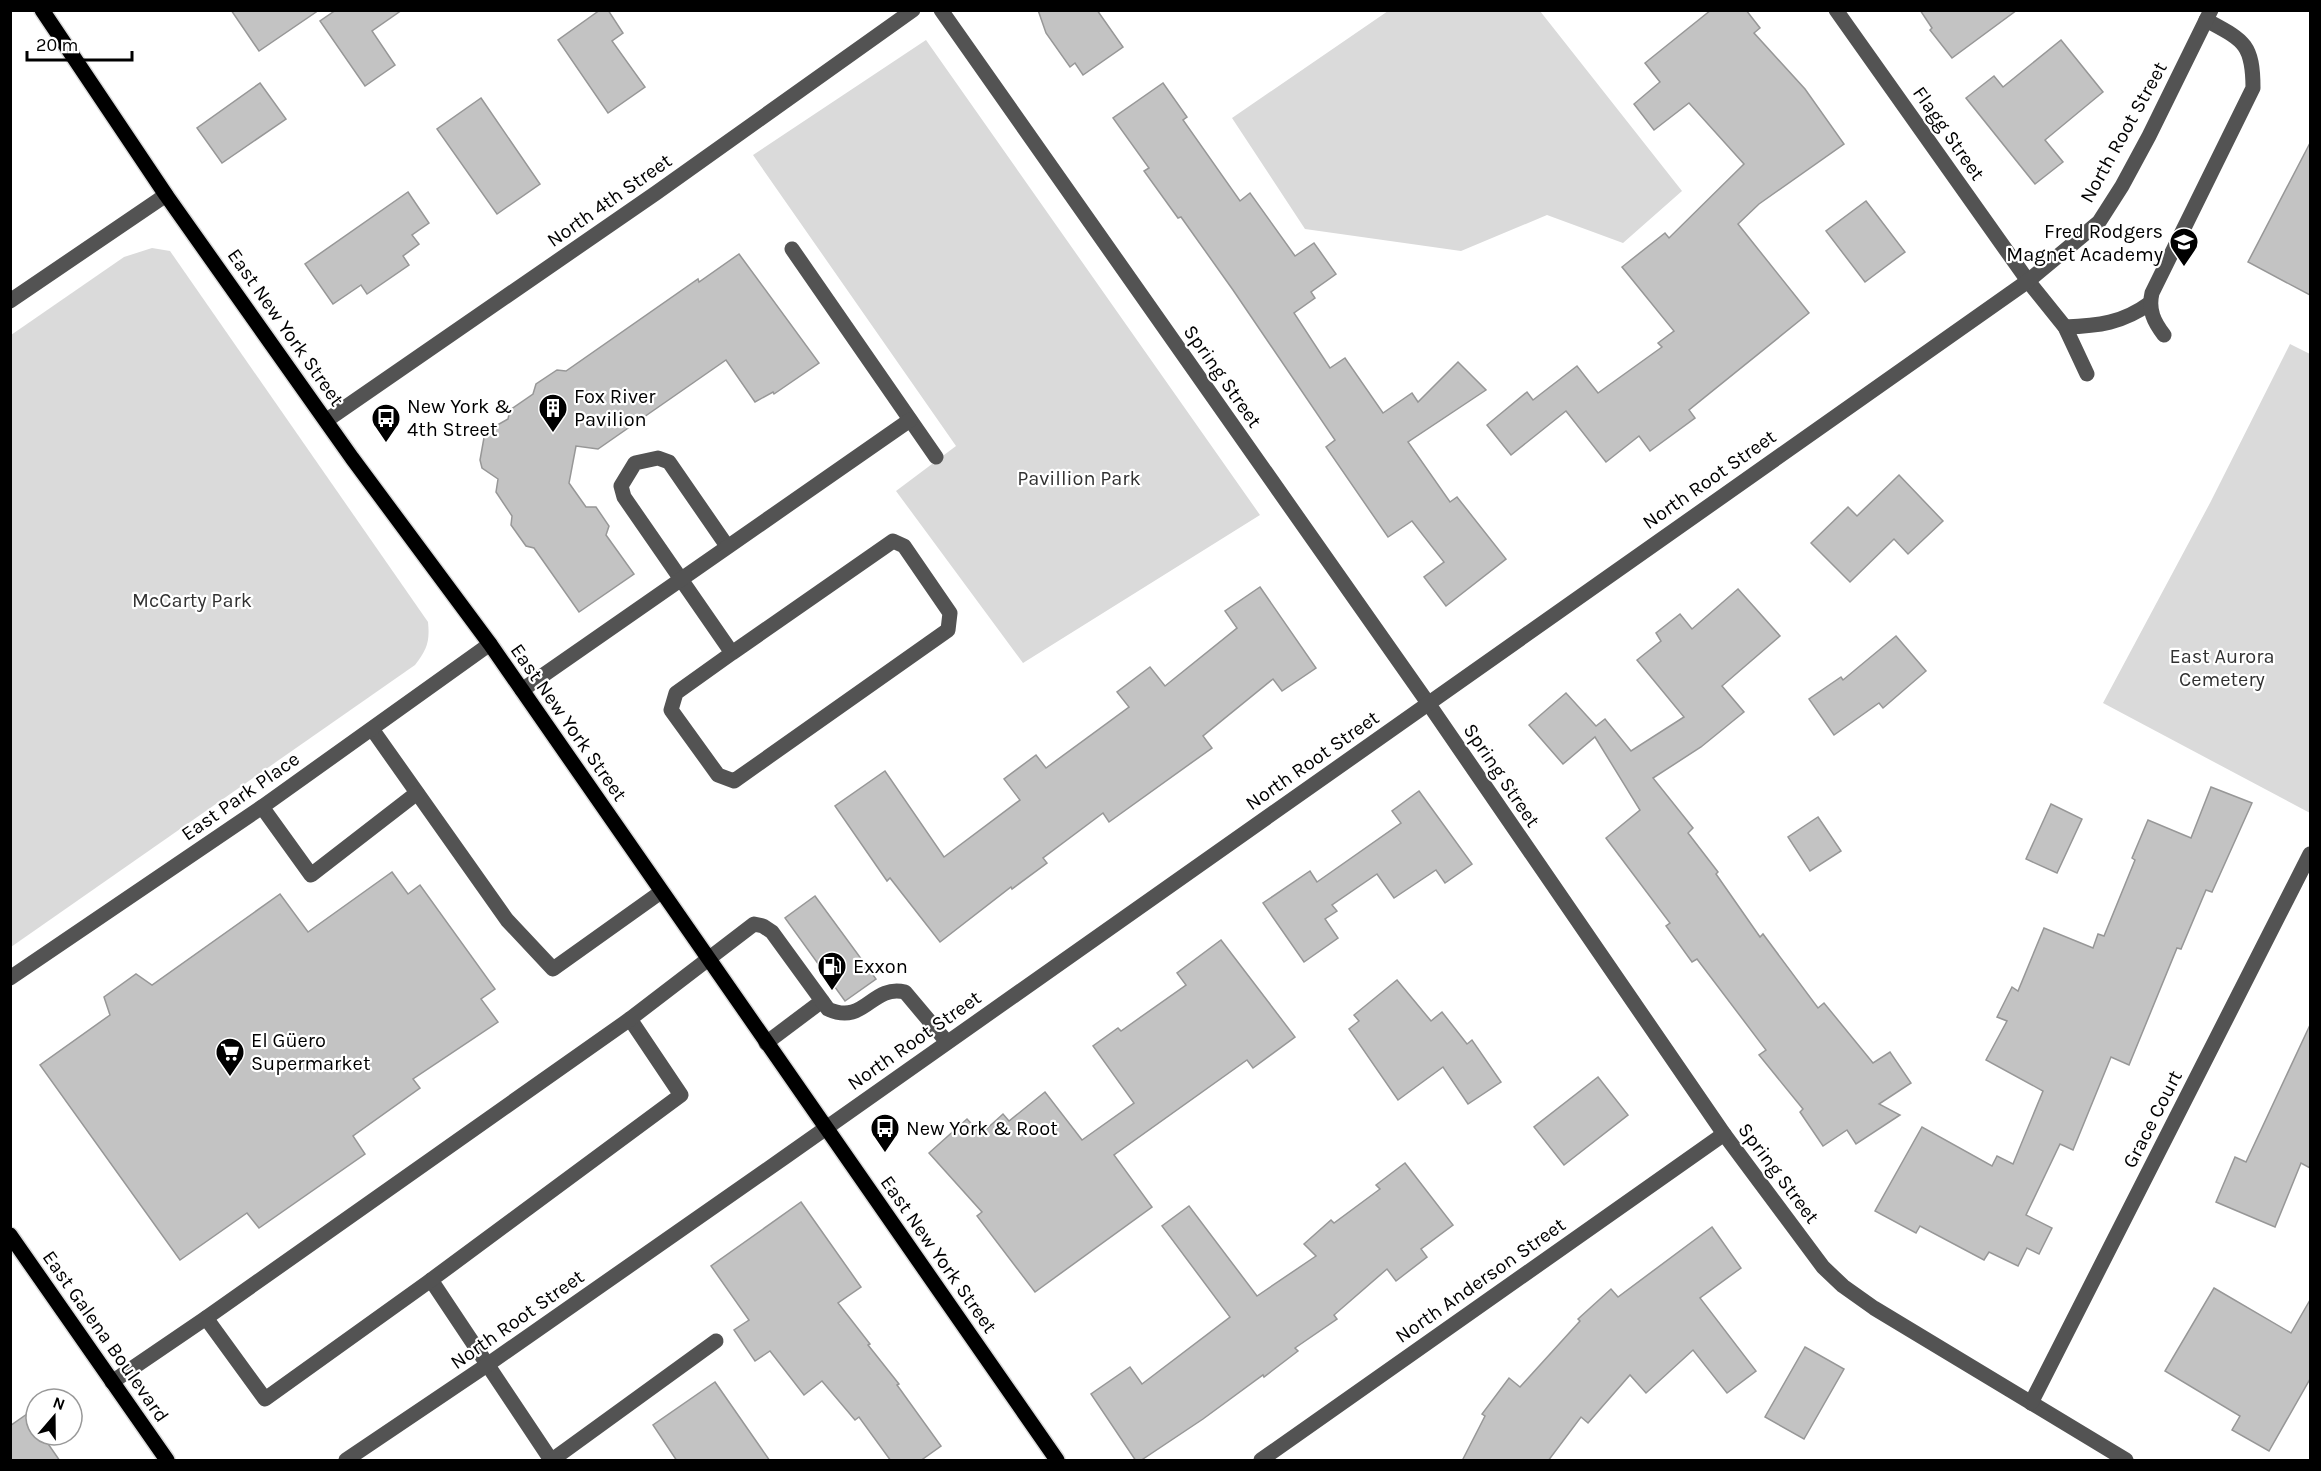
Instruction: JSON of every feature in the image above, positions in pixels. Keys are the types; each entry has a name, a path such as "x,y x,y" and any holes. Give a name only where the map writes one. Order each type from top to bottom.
{"main road":[{"name":"East New York Street","path":"42,10 166,195 352,458 522,690 1057,1461"},
{"name":"East Galena Boulevard","path":"10,1234 167,1461"}],"street":[{"name":"North 4th Street","path":"327,420 666,186 913,10"},
{"name":"Spring Street","path":"941,10 1428,704 1724,1134 1824,1267 1843,1286 1874,1308 2126,1461"},
{"name":"Flagg Street","path":"1836,10 2028,281 2065,327 2087,374"},
{"path":"2164,335 2156,325 2150,303 2157,282 2253,88 2253,72 2246,46 2209,15"},
{"name":"North Root Street","path":"346,1461 826,1128 2028,281 2099,222 2144,146 2209,15"},
{"path":"10,301 166,195"},
{"path":"792,249 936,457"},
{"path":"2065,327 2111,324 2138,312 2150,303"},
{"path":"522,690 910,420"},
{"path":"727,546 669,462 658,458 635,463 621,486 624,497 732,653"},
{"path":"893,542 904,546 950,613 948,630 734,781 718,775 671,710 676,693 732,653 893,542"},
{"name":"East Park Place","path":"10,978 262,807 490,645"},
{"path":"372,729 507,920 553,969 661,892"},
{"path":"262,807 311,875 417,793"},
{"name":"Grace Court","path":"2031,1403 2310,854"},
{"path":"112,1382 630,1019 753,924 763,926 772,932 828,1009 840,1014 855,1012 887,992 895,990 905,992 947,1042"},
{"path":"766,1043 822,1001"},
{"path":"206,1318 265,1399 431,1280 681,1095 630,1019"},
{"name":"North Anderson Street","path":"1261,1461 1724,1134"},
{"path":"431,1280 551,1461 716,1341"}],"green space":[{"path":"1388,11 1540,11 1682,191 1623,243 1547,215 1461,251 1305,229 1232,118"},
{"name":"Pavillion Park","path":"926,40 1260,515 1023,663 896,491 956,446 753,155"},
{"name":"McCarty Park","path":"152,248 170,251 428,622 428,640 425,650 415,665 11,947 11,335 124,257"},
{"name":"East Aurora Cemetery","path":"2290,344 2310,354 2310,813 2103,703 2210,503"}],"building":[{"path":"231,10 319,10 259,51"},
{"path":"336,10 402,10 372,31 395,65 365,86 320,21"},
{"path":"600,10 608,10 623,33 612,41 645,87 608,113 558,40"},
{"path":"1038,10 1097,10 1123,47 1083,75 1075,63 1070,67 1046,33"},
{"path":"1711,10 1746,10 1760,28 1754,33 1805,89 1844,144 1759,204 1738,224 1809,313 1689,410 1695,418 1650,451 1639,436 1606,462 1566,411 1511,455 1487,425 1527,392 1533,400 1577,366 1598,393 1662,347 1658,343 1674,331 1622,267 1665,233 1669,238 1744,164 1689,103 1654,130 1634,104 1660,82 1645,63"},
{"path":"1920,10 2017,10 1952,58 1930,30 1932,28"},
{"path":"2061,40 2103,92 2045,140 2063,162 2035,184 1966,98 1994,76 2003,87"},
{"path":"260,83 286,119 222,163 197,128"},
{"path":"1163,83 1187,117 1183,120 1240,201 1250,193 1295,256 1314,243 1336,274 1311,292 1315,298 1294,313 1330,368 1345,358 1383,413 1412,393 1418,402 1458,362 1486,390 1408,442 1450,502 1457,497 1506,559 1446,606 1424,577 1444,562 1412,521 1388,537 1326,447 1335,440 1233,290 1181,217 1178,218 1144,171 1149,168 1113,118"},
{"path":"481,98 540,184 497,214 437,129"},
{"path":"2310,143 2310,295 2248,262"},
{"path":"408,192 429,223 412,235 419,244 403,256 409,265 367,294 361,285 333,304 305,264"},
{"path":"1866,201 1905,252 1865,282 1826,231"},
{"name":"Fox River Pavilion","path":"739,254 819,363 774,394 773,392 755,402 726,360 598,449 576,446 569,483 586,507 596,507 609,526 606,535 634,574 579,612 534,548 526,546 511,525 512,516 496,492 498,479 482,468 480,460 485,432 508,419 510,410 533,394 536,384 557,370 566,371 698,279 699,282"},
{"path":"1899,475 1943,521 1908,554 1894,539 1850,582 1811,543 1848,507 1857,516"},
{"path":"1260,587 1316,668 1282,691 1273,679 1203,736 1212,748 1109,822 1103,813 1043,858 1047,863 1012,889 1011,887 940,942 890,878 887,881 835,806 885,771 944,857 1020,800 1004,779 1036,755 1046,768 1129,707 1117,692 1150,667 1165,686 1237,628 1225,611"},
{"path":"1738,589 1780,636 1722,686 1744,712 1701,747 1653,778 1693,828 1688,833 1718,872 1716,874 1760,937 1763,934 1818,1008 1824,1003 1873,1063 1890,1052 1911,1083 1879,1104 1900,1115 1856,1144 1847,1130 1823,1146 1800,1112 1803,1109 1759,1055 1766,1050 1697,959 1692,962 1666,926 1670,923 1606,838 1640,810 1595,737 1563,764 1529,725 1566,693 1596,726 1605,719 1631,751 1684,717 1637,660 1661,641 1656,633 1680,614 1692,629"},
{"path":"1896,636 1926,671 1883,708 1879,703 1834,735 1809,699 1841,677 1843,680"},
{"path":"2211,787 2252,803 2212,892 2206,890 2181,949 2177,948 2129,1065 2111,1057 2073,1150 2060,1144 2026,1215 2052,1228 2039,1254 2027,1248 2018,1266 1989,1252 1984,1260 1920,1226 1916,1233 1875,1211 1922,1127 1992,1166 1997,1156 2013,1164 2043,1091 1986,1060 2007,1021 1997,1017 2012,987 2018,991 2044,928 2093,948 2098,934 2104,936 2135,860 2132,858 2148,820 2191,838"},
{"path":"1419,791 1472,864 1445,883 1436,870 1394,898 1377,874 1332,905 1337,911 1325,919 1338,938 1304,962 1263,903 1310,871 1317,882 1401,823 1392,811"},
{"path":"2051,804 2082,819 2057,873 2026,859"},
{"path":"1818,817 1841,851 1810,871 1788,837"},
{"name":"El Güero Supermarket","path":"392,872 408,894 420,885 495,989 481,999 498,1022 413,1079 420,1088 353,1136 365,1154 259,1228 247,1213 180,1260 40,1065 110,1015 104,997 136,974 152,985 280,894 308,932"},
{"path":"815,896 876,979 845,1001 785,918"},
{"path":"1221,940 1295,1037 1253,1068 1247,1060 1114,1155 1152,1207 1035,1292 977,1216 982,1212 929,1153 967,1119 981,1134 1003,1114 1009,1121 1045,1092 1082,1140 1134,1103 1093,1046 1118,1028 1121,1031 1186,985 1177,973"},
{"path":"1397,980 1431,1021 1442,1012 1467,1044 1472,1040 1501,1082 1468,1104 1443,1067 1398,1100 1349,1029 1359,1021 1354,1015"},
{"path":"2310,1025 2310,1168 2301,1163 2275,1227 2216,1202 2235,1157 2246,1162"},
{"path":"1598,1077 1628,1115 1564,1165 1534,1127"},
{"path":"1405,1163 1453,1225 1421,1249 1427,1257 1396,1281 1387,1269 1334,1315 1337,1319 1295,1348 1298,1351 1203,1419 1140,1461 1136,1461 1091,1394 1130,1367 1142,1384 1230,1317 1162,1226 1189,1206 1257,1296 1316,1256 1304,1244 1331,1220 1334,1223 1380,1189 1376,1185"},
{"path":"801,1202 861,1287 838,1303 899,1384 897,1385 941,1446 920,1461 891,1461 859,1417 855,1420 822,1381 804,1395 770,1351 755,1361 734,1330 749,1320 711,1266"},
{"path":"1712,1227 1741,1268 1700,1298 1756,1371 1727,1393 1693,1350 1646,1393 1630,1375 1588,1423 1581,1417 1548,1461 1462,1461 1485,1416 1482,1414 1509,1378 1520,1387 1580,1321 1578,1319 1611,1289 1618,1297"},
{"path":"2214,1288 2291,1333 2310,1300 2310,1379 2269,1451 2232,1430 2240,1416 2165,1371"},
{"path":"1805,1347 1844,1369 1804,1439 1765,1417"},
{"path":"715,1382 770,1461 677,1461 653,1425"},
{"path":"24,1416 24,1447 50,1447 60,1461 10,1461 10,1426"}],"place":[{"name":"Fred Rodgers Magnet Academy","path":"2184,268"},
{"name":"Fox River Pavilion","path":"553,434"},
{"name":"New York & 4th Street","path":"386,444"},
{"name":"Exxon","path":"832,992"},
{"name":"El Güero Supermarket","path":"230,1078"},
{"name":"New York & Root","path":"885,1154"}]}
